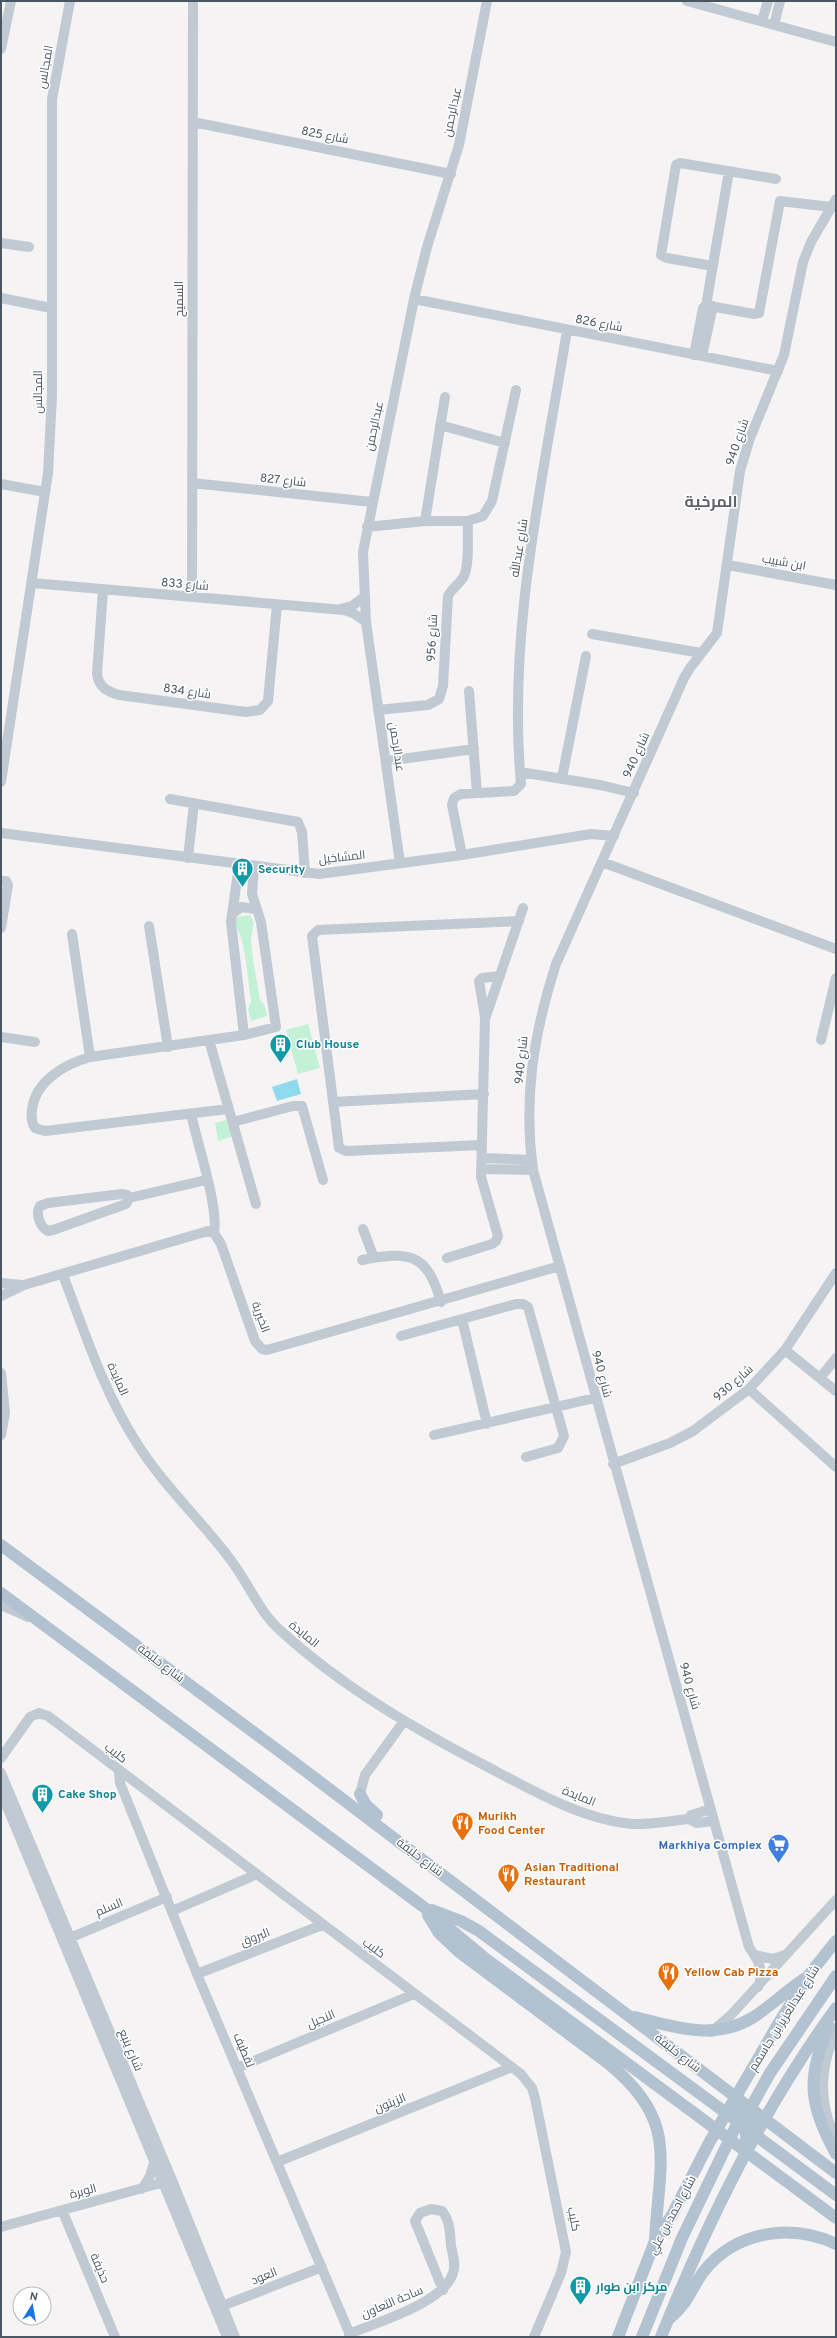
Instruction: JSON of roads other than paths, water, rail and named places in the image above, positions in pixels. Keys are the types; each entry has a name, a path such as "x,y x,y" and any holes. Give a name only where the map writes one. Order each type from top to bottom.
{"main road":[{"name":"شارع خليفة","path":"1,1545 437,1869 631,2016 750,2109 836,2173"},
{"path":"1,1593 425,1908 486,1959 836,2218"},
{"path":"360,1794 366,1805 437,1869"},
{"path":"425,1908 452,1917 479,1931 836,2195"},
{"path":"425,1908 439,1933 454,1948 608,2064 628,2081 643,2100 654,2120 662,2151 662,2170 655,2241"},
{"name":"شارع عبدالعزيز بن جاسمم","path":"735,2097 808,1976 836,1941"},
{"path":"631,2016 692,2030 711,2032 738,2026 752,2018 808,1976"},
{"path":"642,2337 682,2238 730,2139 741,2124 770,2073 836,1976"},
{"path":"661,2337 708,2227 756,2136 812,2042 836,2008"},
{"path":"836,2012 819,2048 813,2089 814,2106 821,2126 836,2154"},
{"path":"735,2097 748,2152"},
{"name":"شارع احمد بن علي","path":"618,2337 655,2241 672,2215 735,2097"},
{"path":"717,2130 724,2127 765,2120"},
{"path":"668,2319 684,2306 697,2281 711,2263 737,2244 760,2235 785,2231 805,2233 836,2244"}],"street":[{"path":"1,49 11,1"},
{"name":"المجالس","path":"1,782 45,492 51,425 52,99 70,1"},
{"name":"السميح","path":"192,597 193,1"},
{"name":"عبدالرحمن","path":"400,863 387,761 378,710 366,622 363,552 414,298 427,247 451,174 487,1"},
{"path":"687,1 836,42"},
{"path":"762,21 768,1"},
{"path":"774,25 780,1"},
{"name":"شارع 825","path":"193,122 451,174"},
{"path":"713,266 663,257 660,252 677,163 776,179"},
{"path":"710,305 713,266 729,171"},
{"path":"698,355 703,308 710,305 754,314 759,313 780,201 833,203"},
{"name":"شارع 940","path":"758,1987 762,1978 762,1971 755,1954 749,1947 595,1398 532,1165 530,1123 533,1052 542,1009 556,964 579,910 634,793 684,678 717,633 728,565 740,471 750,438 778,371 788,338 803,262 833,203"},
{"path":"1,242 29,247"},
{"path":"1,298 51,308"},
{"name":"شارع 826","path":"414,298 778,371"},
{"name":"شارع عبدالله","path":"462,855 452,801 461,794 517,790 521,784 519,652 522,621 527,573 568,330"},
{"path":"367,527 425,521 468,521 483,516 489,508 516,390"},
{"path":"425,521 445,397"},
{"path":"440,425 505,443"},
{"name":"شارع 827","path":"192,483 372,502"},
{"path":"1,484 45,492"},
{"name":"شارع 956","path":"378,710 428,705 439,699 443,686 448,596 450,590 460,581 466,569 468,521"},
{"name":"ابن شبيب","path":"728,565 836,585"},
{"name":"شارع 833","path":"32,583 277,606 336,610 352,613 366,622"},
{"name":"شارع 834","path":"103,590 97,674 99,682 103,688 119,695 246,712 260,710 268,701 277,606"},
{"name":"شارع 833","path":"336,610 352,606 364,597"},
{"path":"592,634 701,653"},
{"path":"562,778 586,656"},
{"path":"469,691 477,793"},
{"path":"387,761 474,750"},
{"path":"520,772 562,778 634,793"},
{"path":"170,799 298,822 302,832 305,873"},
{"path":"188,858 194,803"},
{"name":"المشاخيل","path":"1,833 305,873 332,873 462,855 591,834 614,836"},
{"path":"602,862 836,949"},
{"path":"240,865 232,914 231,931 244,1035"},
{"path":"228,1110 45,1131 35,1128 31,1118 32,1105 37,1093 48,1080 66,1065 90,1057 244,1035 275,1028 276,1024 261,922 256,909 252,885 254,867"},
{"path":"1,881 6,881 8,885 1,928"},
{"path":"232,914 241,907 256,909"},
{"path":"485,1019 523,908"},
{"path":"482,1145 342,1150 339,1148 337,1142 312,940 314,932 519,921"},
{"path":"149,926 168,1046"},
{"path":"72,934 90,1057"},
{"path":"448,1258 492,1244 496,1241 496,1228 483,1186 481,1169 485,1019 480,982 482,978 500,976"},
{"path":"822,1040 832,1011 836,978"},
{"path":"1,1037 35,1042"},
{"path":"209,1040 256,1204"},
{"path":"333,1102 484,1094"},
{"path":"233,1122 294,1106 302,1106 323,1180"},
{"path":"1,1296 24,1285 63,1275 202,1231 214,1234 215,1222 191,1114"},
{"path":"482,1158 532,1165"},
{"path":"481,1169 532,1165"},
{"path":"129,1198 206,1180"},
{"path":"122,1194 127,1195 129,1198 126,1204 53,1230 48,1230 42,1226 38,1214 40,1206 48,1203 122,1194"},
{"path":"363,1229 374,1258"},
{"name":"الخيرية","path":"214,1234 221,1244 255,1341 262,1349 272,1349 441,1302 560,1266"},
{"path":"362,1260 392,1254 407,1256 423,1265 430,1272 441,1302"},
{"name":"المايدة","path":"63,1275 104,1383 126,1426 153,1467 228,1556 259,1604 278,1629 313,1658 404,1721 502,1774 589,1815 634,1824 689,1819 697,1823 714,1821"},
{"name":"شارع 930","path":"614,1464 670,1443 693,1431 749,1389 785,1350 835,1275"},
{"path":"1,1283 24,1285"},
{"path":"401,1336 519,1303 528,1307 564,1436 560,1446 526,1457"},
{"path":"462,1319 487,1424"},
{"path":"785,1350 836,1391"},
{"path":"820,1378 836,1358"},
{"path":"1,1372 6,1413 1,1435"},
{"path":"749,1389 836,1467"},
{"path":"434,1435 557,1408 595,1398"},
{"path":"1,1605 41,1623"},
{"name":"كليب","path":"1,1758 30,1717 39,1713 48,1716 119,1772 257,1874 322,1925 512,2067 527,2081 535,2098 565,2244 564,2265 534,2337"},
{"path":"360,1794 365,1775 404,1721"},
{"name":"لقطيف","path":"119,1772 120,1784 197,1974 322,2266 350,2336"},
{"name":"شارع ينبع","path":"1,1773 13,1812 219,2308 235,2337"},
{"name":"شارع ينبع","path":"1,1792 13,1812"},
{"name":"المايدة","path":"689,1819 692,1815 711,1809"},
{"path":"172,1911 257,1874"},
{"name":"السلم","path":"66,1939 166,1897"},
{"path":"711,2032 732,2015 836,1900"},
{"name":"البروق","path":"197,1974 322,1925"},
{"name":"شارع ينبع","path":"66,1939 154,2163 167,2181"},
{"path":"755,1954 773,1959 788,1953"},
{"name":"النجيل","path":"237,2068 414,1994"},
{"path":"836,2032 828,2048 822,2090 823,2106 836,2139"},
{"name":"الزيتون","path":"277,2162 512,2067"},
{"path":"142,2188 150,2176 154,2163"},
{"name":"الوبرة","path":"1,2227 167,2181"},
{"path":"431,2209 442,2211 448,2222 454,2269 444,2290 415,2221 420,2213 431,2209"},
{"name":"حذيفة","path":"62,2210 115,2337"},
{"name":"العود","path":"219,2308 322,2266"},
{"name":"ساحة التعاون","path":"350,2336 428,2301 444,2290"},
{"name":"شارع ينبع","path":"219,2308 227,2337"}],"water":[{"path":"297,1079 301,1094 277,1101 272,1087"}],"place":[{"name":"Security","path":"243,888"},
{"name":"Club House","path":"280,1064"},
{"name":"Cake Shop","path":"42,1814"},
{"name":"Murikh Food Center","path":"463,1842"},
{"name":"Markhiya Complex","path":"778,1864"},
{"name":"Asian Traditional Restaurant","path":"508,1894"},
{"name":"Yellow Cab Pizza","path":"669,1992"},
{"name":"مركز ابن طوار","path":"581,2306"}],"district":[{"name":"المرخية","path":"711,501"}]}
